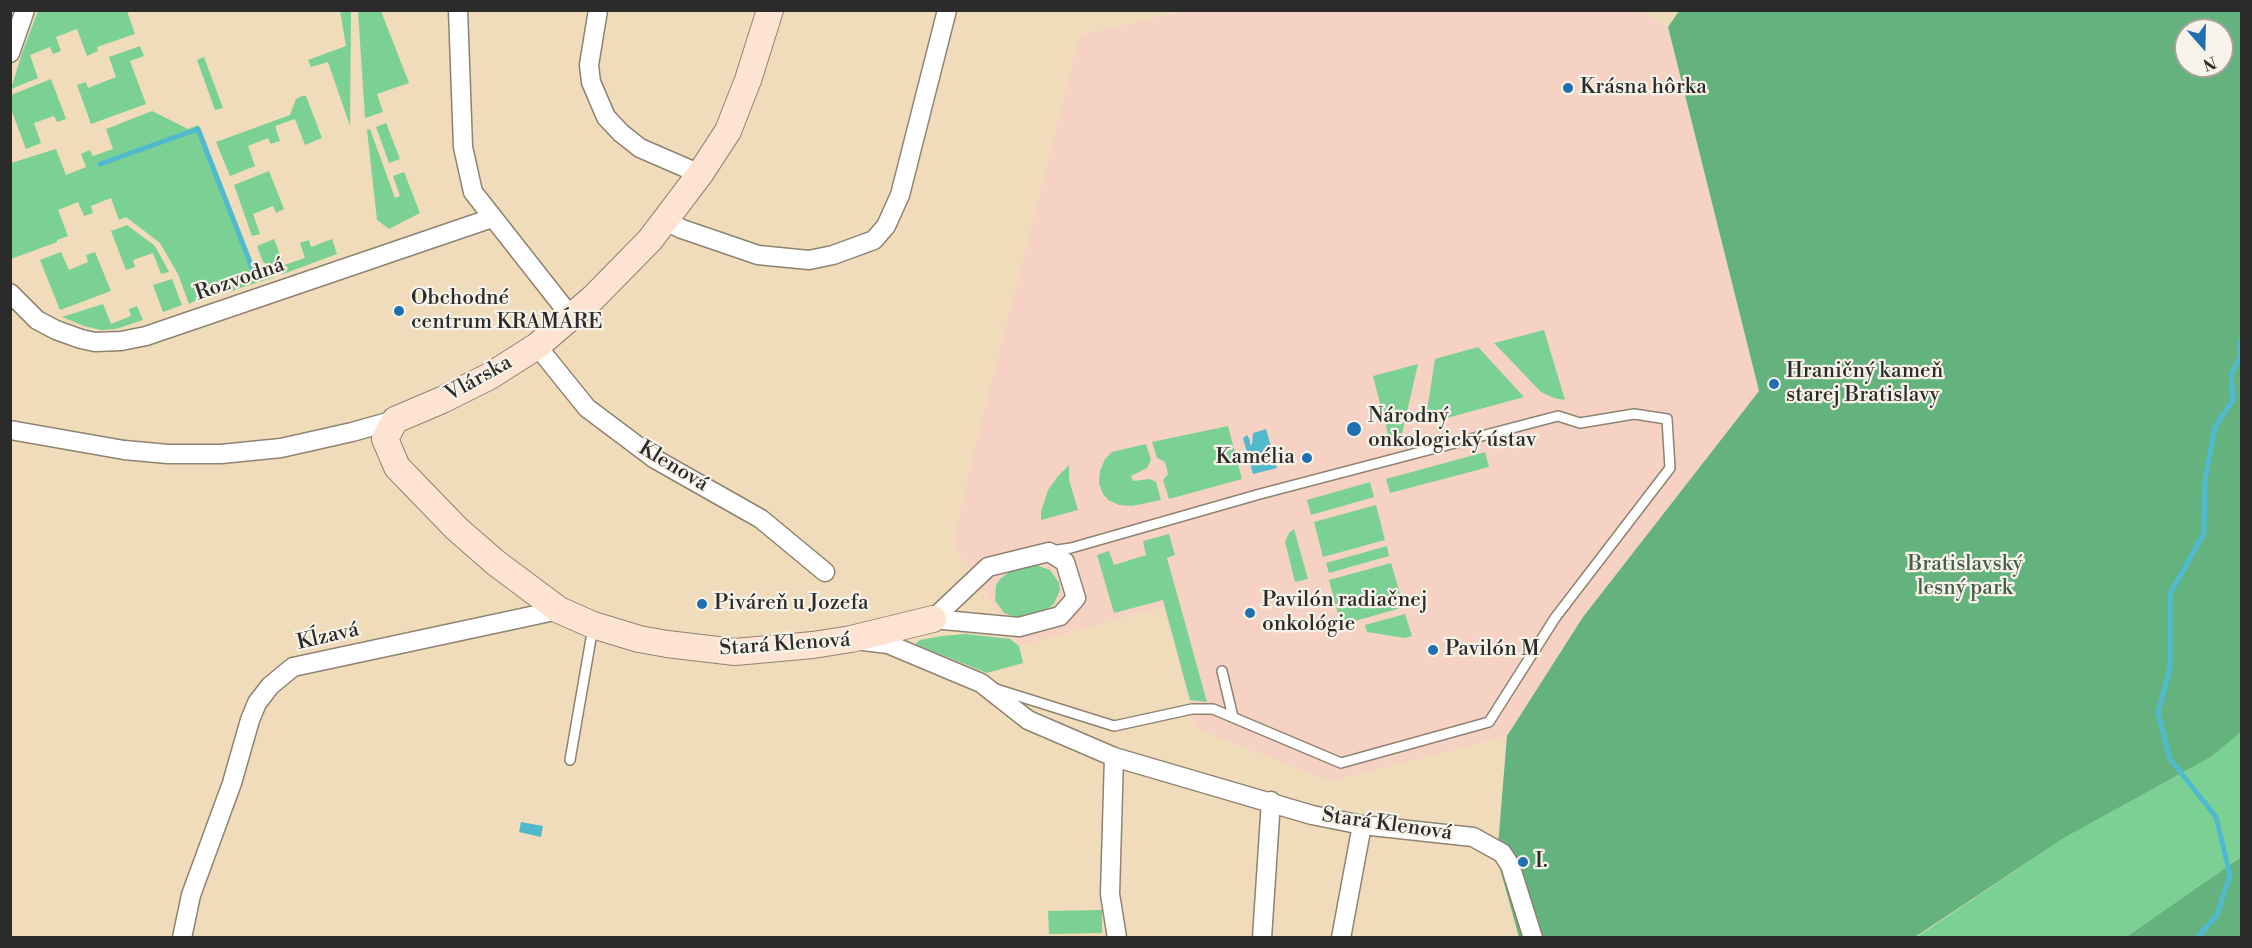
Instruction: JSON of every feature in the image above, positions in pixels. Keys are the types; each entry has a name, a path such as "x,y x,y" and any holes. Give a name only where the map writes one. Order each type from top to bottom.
{"street":[{"path":"10,53 25,10"},
{"path":"458,10 463,147 473,192 572,318"},
{"path":"598,10 590,65 591,82 606,117 621,133 640,147 700,174"},
{"name":"Vlárska","path":"10,430 124,450 168,453 221,454 281,448 395,420 490,376 537,346 572,318 615,278 665,221 728,131 739,106 770,10"},
{"path":"665,221 758,255 809,260 833,255 874,240 886,226 900,195 947,10"},
{"name":"Rozvodná","path":"10,293 37,320 56,330 95,342 122,341 146,336 492,218"},
{"name":"Klenová","path":"537,346 587,408 655,459 761,519 825,572"},
{"name":"Stará Klenová","path":"395,420 385,440 396,466 457,529 496,563 559,610 593,625 639,639 720,651 748,651 851,639 888,644 987,686 1028,720 1114,757 1271,801 1312,815 1362,825 1473,837 1502,853 1510,866 1533,938"},
{"path":"851,639 933,619 1019,627 1060,616 1076,598 1065,562 1049,552 988,567 933,619"},
{"name":"Kĺzavá","path":"182,938 191,895 228,793 250,720 257,703 270,686 293,667 559,610"},
{"path":"1114,757 1110,894 1117,938"},
{"path":"1262,938 1271,801"},
{"path":"1341,938 1362,825"}],"lane":[{"path":"987,686 1114,726 1192,709 1213,709 1341,763 1489,722 1555,618 1670,468 1667,419 1634,414 1580,423 1558,416 1260,494 1071,548 1049,552"},
{"path":"570,760 593,625"},
{"path":"1222,671 1233,717"}],"shaded area":[{"name":"Národný onkologický ústav","path":"1191,10 1638,10 1668,27 1759,391 1583,617 1507,736 1330,781 1197,729 1164,607 1019,646 954,545 970,468 1080,35"}],"green space":[{"path":"38,11 127,11 135,34 97,47 98,51 87,56 77,29 56,37 61,51 53,54 50,47 30,55 38,78 11,89"},
{"path":"340,11 351,11 350,126 328,62 311,67 308,60 346,46"},
{"path":"358,11 381,11 409,83 377,94 383,112 365,118"},
{"name":"Bratislavský lesný park","path":"1679,11 2241,11 2241,732 2211,757 2064,838 1915,937 1519,937 1497,858 1507,736 1583,617 1759,391 1668,27"},
{"path":"140,46 144,56 130,61 146,104 91,124 77,85 86,82 88,88 116,77 109,57"},
{"path":"204,57 223,108 215,110 197,60"},
{"path":"51,79 66,119 57,122 54,116 34,123 41,143 26,149 11,109 11,95"},
{"path":"306,96 322,138 305,145 295,119 275,126 280,141 271,144 268,138 248,146 255,166 230,176 216,142 290,115 296,99"},
{"path":"152,111 188,129 198,125 255,269 274,277 231,291 224,287 189,304 178,274 160,243 126,217 119,220 111,198 91,206 93,213 84,216 78,202 58,210 68,236 11,259 11,163 56,149 66,175 86,167 81,154 90,150 93,156 113,149 106,129"},
{"path":"386,123 400,159 389,163 376,127"},
{"path":"370,129 395,198 400,196 393,176 404,172 420,213 389,229 377,220 367,130"},
{"path":"269,171 284,209 276,213 273,206 253,214 260,234 252,236 234,185"},
{"path":"127,225 155,246 169,272 161,274 153,253 133,260 135,267 126,270 111,231"},
{"path":"274,239 284,265 305,258 300,243 309,240 311,247 332,239 337,254 283,274 263,262 257,246"},
{"path":"61,252 69,270 88,262 86,255 95,252 111,291 60,310 40,260"},
{"path":"172,279 182,305 163,312 153,285"},
{"path":"103,304 111,324 131,316 129,309 137,306 143,320 116,329 101,330 62,317"},
{"path":"1544,330 1565,400 1541,392 1494,343"},
{"path":"1478,347 1524,397 1425,424 1435,359"},
{"path":"1418,364 1401,438 1390,442 1373,376"},
{"path":"1228,426 1242,479 1169,499 1163,480 1168,474 1165,462 1157,458 1152,442"},
{"path":"1146,444 1151,460 1147,468 1131,476 1133,481 1150,479 1156,482 1161,500 1132,506 1119,505 1108,500 1099,483 1100,471 1105,459 1112,452"},
{"path":"1485,452 1489,467 1390,493 1386,479"},
{"path":"1069,465 1069,480 1078,510 1041,520 1041,512 1048,490"},
{"path":"1370,482 1374,497 1311,515 1307,500"},
{"path":"1376,505 1385,540 1323,557 1314,522"},
{"path":"1294,529 1308,579 1295,582 1285,542 1289,533"},
{"path":"1169,534 1175,555 1167,558 1207,702 1190,700 1163,600 1114,613 1097,555 1109,551 1114,565 1146,555 1143,541"},
{"path":"1387,546 1389,556 1329,573 1326,563"},
{"path":"1391,563 1404,607 1341,625 1329,580"},
{"path":"1036,565 1050,570 1059,583 1060,590 1054,604 1042,613 1025,617 1018,618 1004,613 995,600 996,585 1000,579 1012,570"},
{"path":"1405,614 1412,636 1404,638 1367,632 1365,625"},
{"path":"966,634 1010,639 1019,646 1023,663 987,673 916,643 920,640 942,636"},
{"path":"2241,732 2241,857 2126,937 1915,938 2064,838 2211,757"},
{"path":"2241,857 2241,937 2126,937"},
{"path":"1102,910 1102,933 1049,934 1048,911"}],"water":[{"path":"1266,429 1277,468 1253,474 1243,438 1247,435 1250,445 1253,433"},
{"path":"521,822 543,826 541,837 519,832"}],"waterway":[{"path":"100,164 198,129 253,270"},
{"path":"2197,938 2217,915 2230,875 2216,817 2170,759 2158,713 2170,668 2170,594 2204,533 2205,480 2215,427 2233,400 2231,375 2241,355 2239,346 2242,338"}],"place":[{"name":"Krásna hôrka","path":"1568,88"},
{"name":"Obchodné centrum KRAMÁRE","path":"399,311"},
{"name":"Hraničný kameň starej Bratislavy","path":"1774,384"},
{"name":"Národný onkologický ústav","path":"1354,429"},
{"name":"Kamélia","path":"1307,458"},
{"name":"Piváreň u Jozefa","path":"702,604"},
{"name":"Pavilón radiačnej onkológie","path":"1250,613"},
{"name":"Pavilón M","path":"1433,650"},
{"name":"I.","path":"1523,862"}]}
